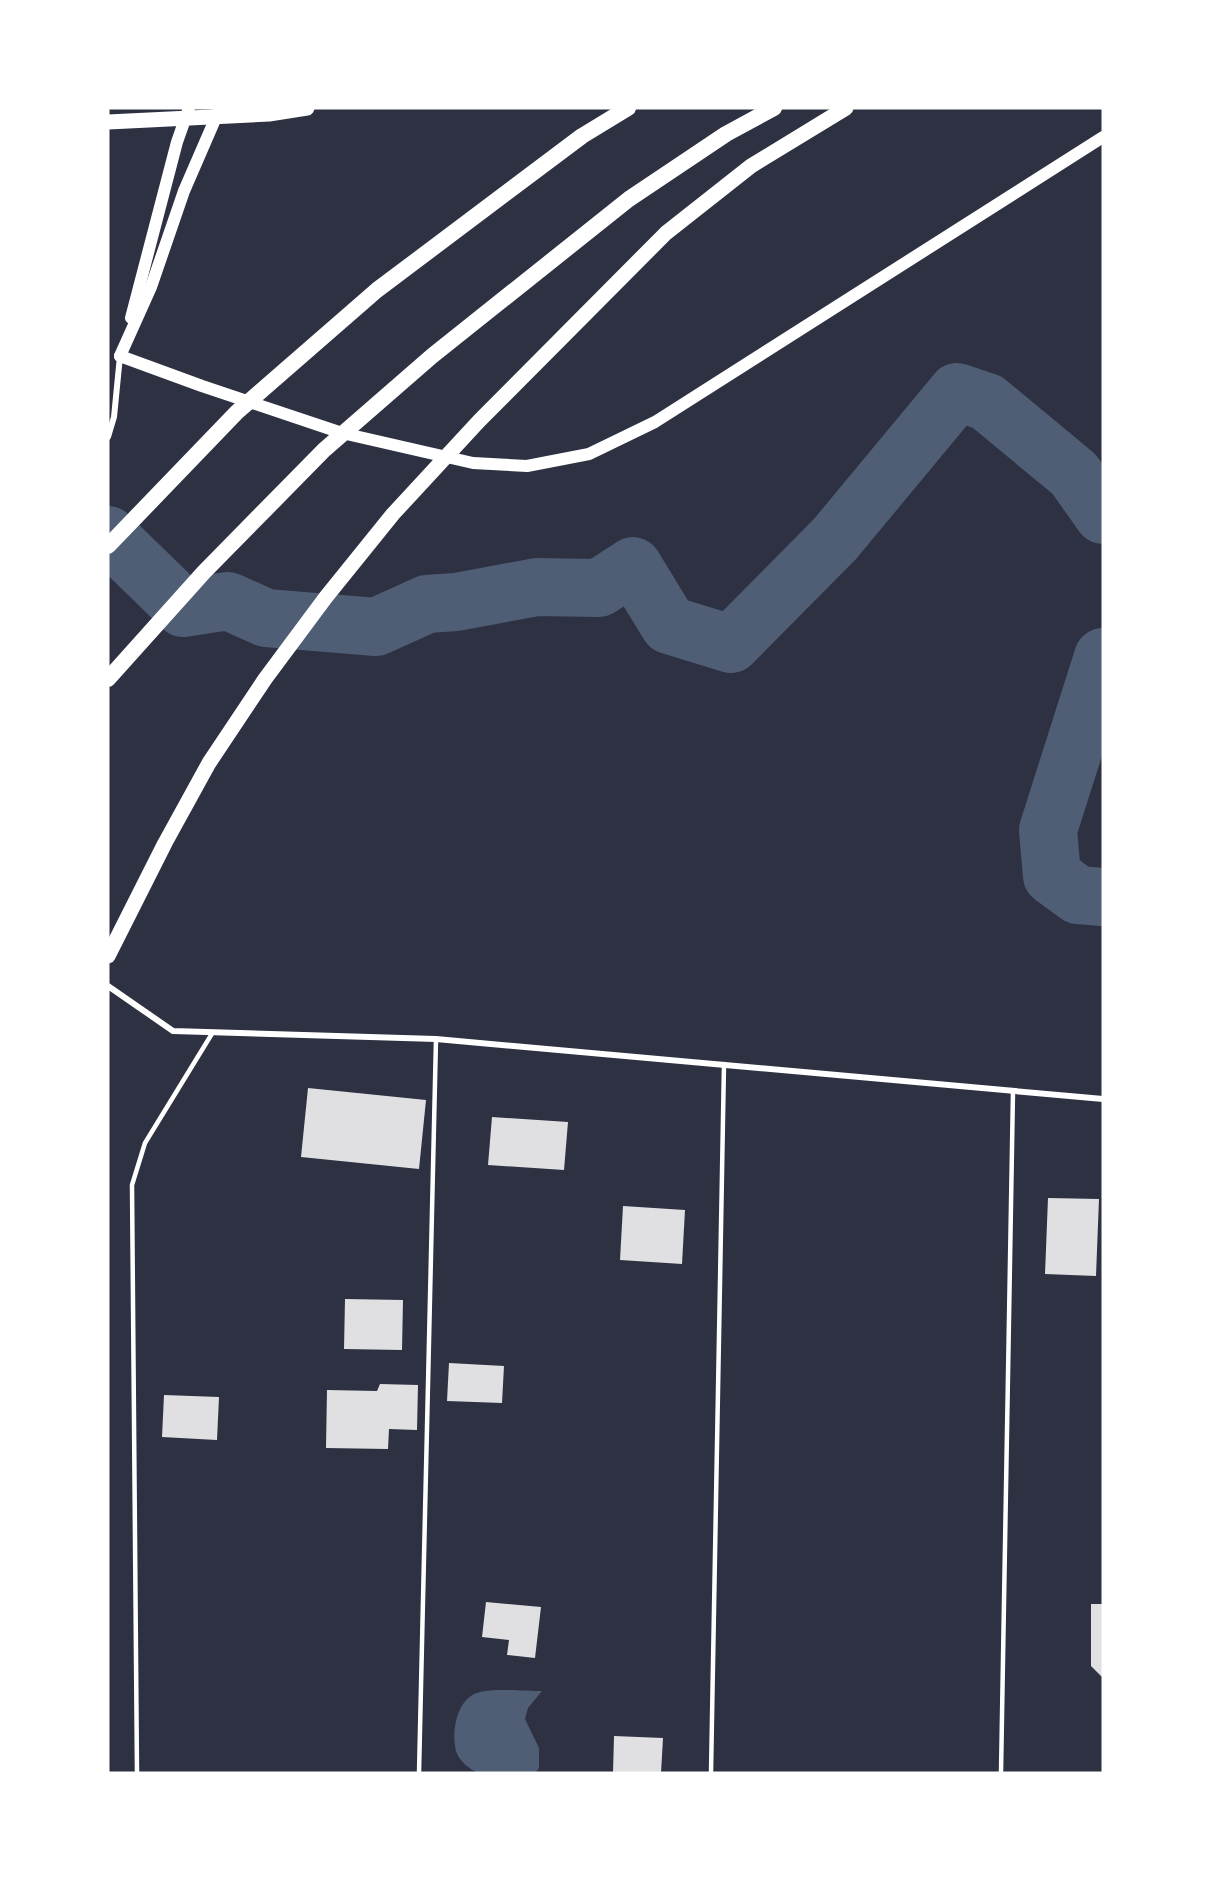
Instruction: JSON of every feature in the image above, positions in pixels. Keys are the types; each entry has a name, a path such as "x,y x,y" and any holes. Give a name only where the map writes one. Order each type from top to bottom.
{"highway":[{"path":"108,546 237,412 377,290 582,136 628,108"},
{"path":"108,679 204,572 324,450 432,356 629,200 726,134 774,108"}],"main road":[{"path":"120,356 177,142 189,108"},
{"path":"120,356 151,287 184,191 220,108"},
{"path":"108,122 269,114 308,108"},
{"path":"108,956 165,843 209,763 265,679 326,597 393,514 479,422 666,233 751,166 846,108"},
{"path":"120,356 202,387 342,433 473,463 527,466 589,454 655,422 1103,137"}],"street":[{"path":"108,436 114,417 120,356"},
{"path":"108,986 173,1031 436,1039 1103,1099"}],"lane":[{"path":"137,1773 132,1185 145,1143 213,1032"},
{"path":"419,1773 436,1039"},
{"path":"711,1773 724,1064"},
{"path":"1001,1773 1013,1091"}],"water":[{"path":"502,1690 542,1691 528,1708 525,1719 539,1748 539,1768 535,1773 479,1773 462,1762 456,1751 455,1725 461,1708 472,1695"}],"building":[{"path":"308,1088 426,1100 419,1169 301,1157"},
{"path":"492,1117 568,1122 564,1170 488,1165"},
{"path":"1048,1198 1099,1199 1096,1276 1045,1274"},
{"path":"623,1206 685,1210 682,1264 620,1260"},
{"path":"345,1299 403,1300 402,1350 344,1349"},
{"path":"449,1363 504,1366 502,1403 447,1401"},
{"path":"380,1384 418,1385 417,1430 389,1429 388,1449 326,1448 327,1390 377,1391"},
{"path":"164,1395 219,1397 217,1440 162,1437"},
{"path":"486,1602 541,1607 535,1658 507,1655 509,1640 482,1637"},
{"path":"1091,1604 1103,1604 1103,1678 1091,1666"},
{"path":"614,1736 663,1738 661,1773 613,1773"}],"waterway":[{"path":"108,535 183,608 228,601 266,618 376,627 427,604 456,602 537,587 599,588 633,566 669,625 731,644 835,539 957,392 987,402 1074,474 1103,515"},
{"path":"1103,657 1048,830 1052,876 1078,895 1103,897"}]}
